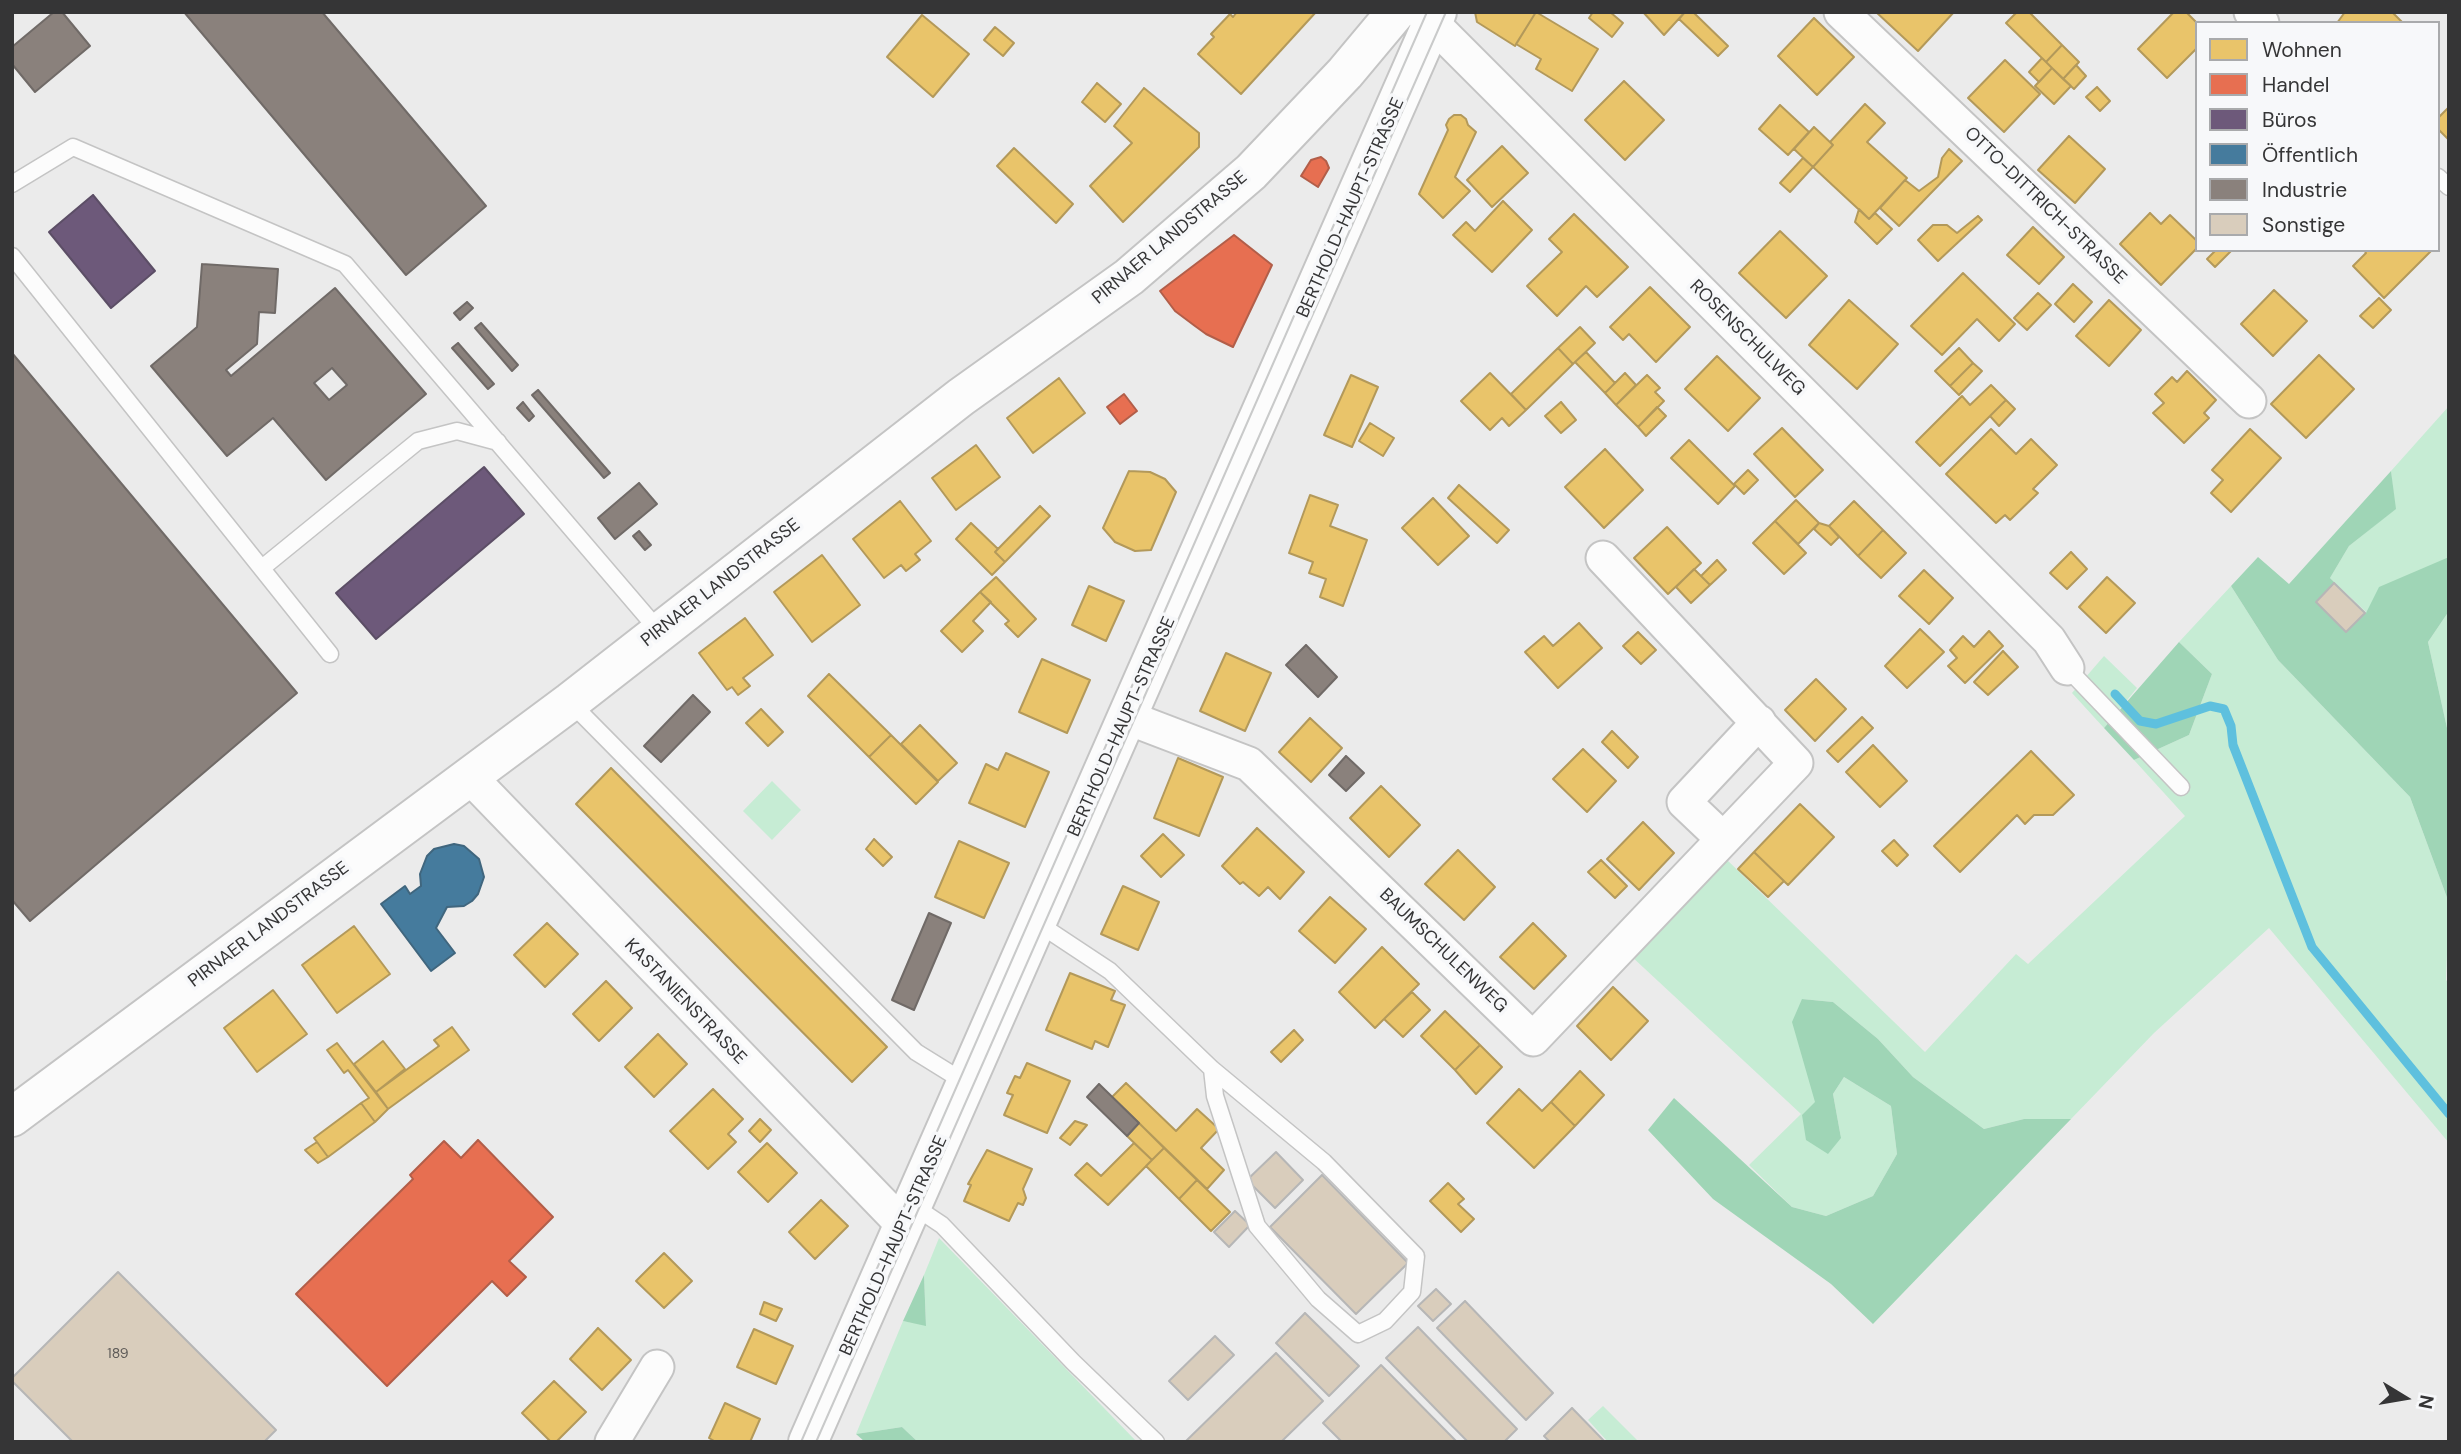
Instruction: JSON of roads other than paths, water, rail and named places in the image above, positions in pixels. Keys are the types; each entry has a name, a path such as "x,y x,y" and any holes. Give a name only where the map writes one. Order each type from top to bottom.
{"street":[{"name":"OTTO-DITTRICH-STRASSE","path":"1841,12 2249,401"},
{"name":"PIRNAER LANDSTRASSE","path":"12,1117 570,702 961,397 1129,277 1251,172 1345,73 1421,15"},
{"name":"ROSENSCHULWEG","path":"1421,15 2049,640 2067,668"},
{"name":"BERTHOLD-HAUPT-STRASSE","path":"808,1442 1126,717 1421,15"},
{"name":"BAUMSCHULENWEG","path":"1126,717 1249,764 1533,1038 1796,763 1603,558"},
{"path":"1724,839 1684,802 1759,722"},
{"name":"KASTANIENSTRASSE","path":"469,776 908,1215"},
{"path":"612,1442 657,1367"}],"lane":[{"path":"12,184 73,147 345,264 659,631"},
{"path":"12,256 330,654"},
{"path":"262,568 418,441 457,431 498,442"},
{"path":"2067,668 2181,787"},
{"path":"570,702 916,1052 966,1083"},
{"path":"1036,922 1110,971 1212,1069 1324,1162 1416,1256 1412,1292 1385,1321 1358,1334 1318,1299 1256,1226 1215,1096 1212,1069"},
{"path":"908,1215 942,1225 1073,1362 1156,1442"}],"waterway":[{"path":"2115,694 2140,721 2156,724 2210,706 2224,709 2231,726 2233,745 2312,947 2449,1114"}],"tram line":[{"path":"801,1442 1427,12"},
{"path":"816,1442 1446,12"}]}
